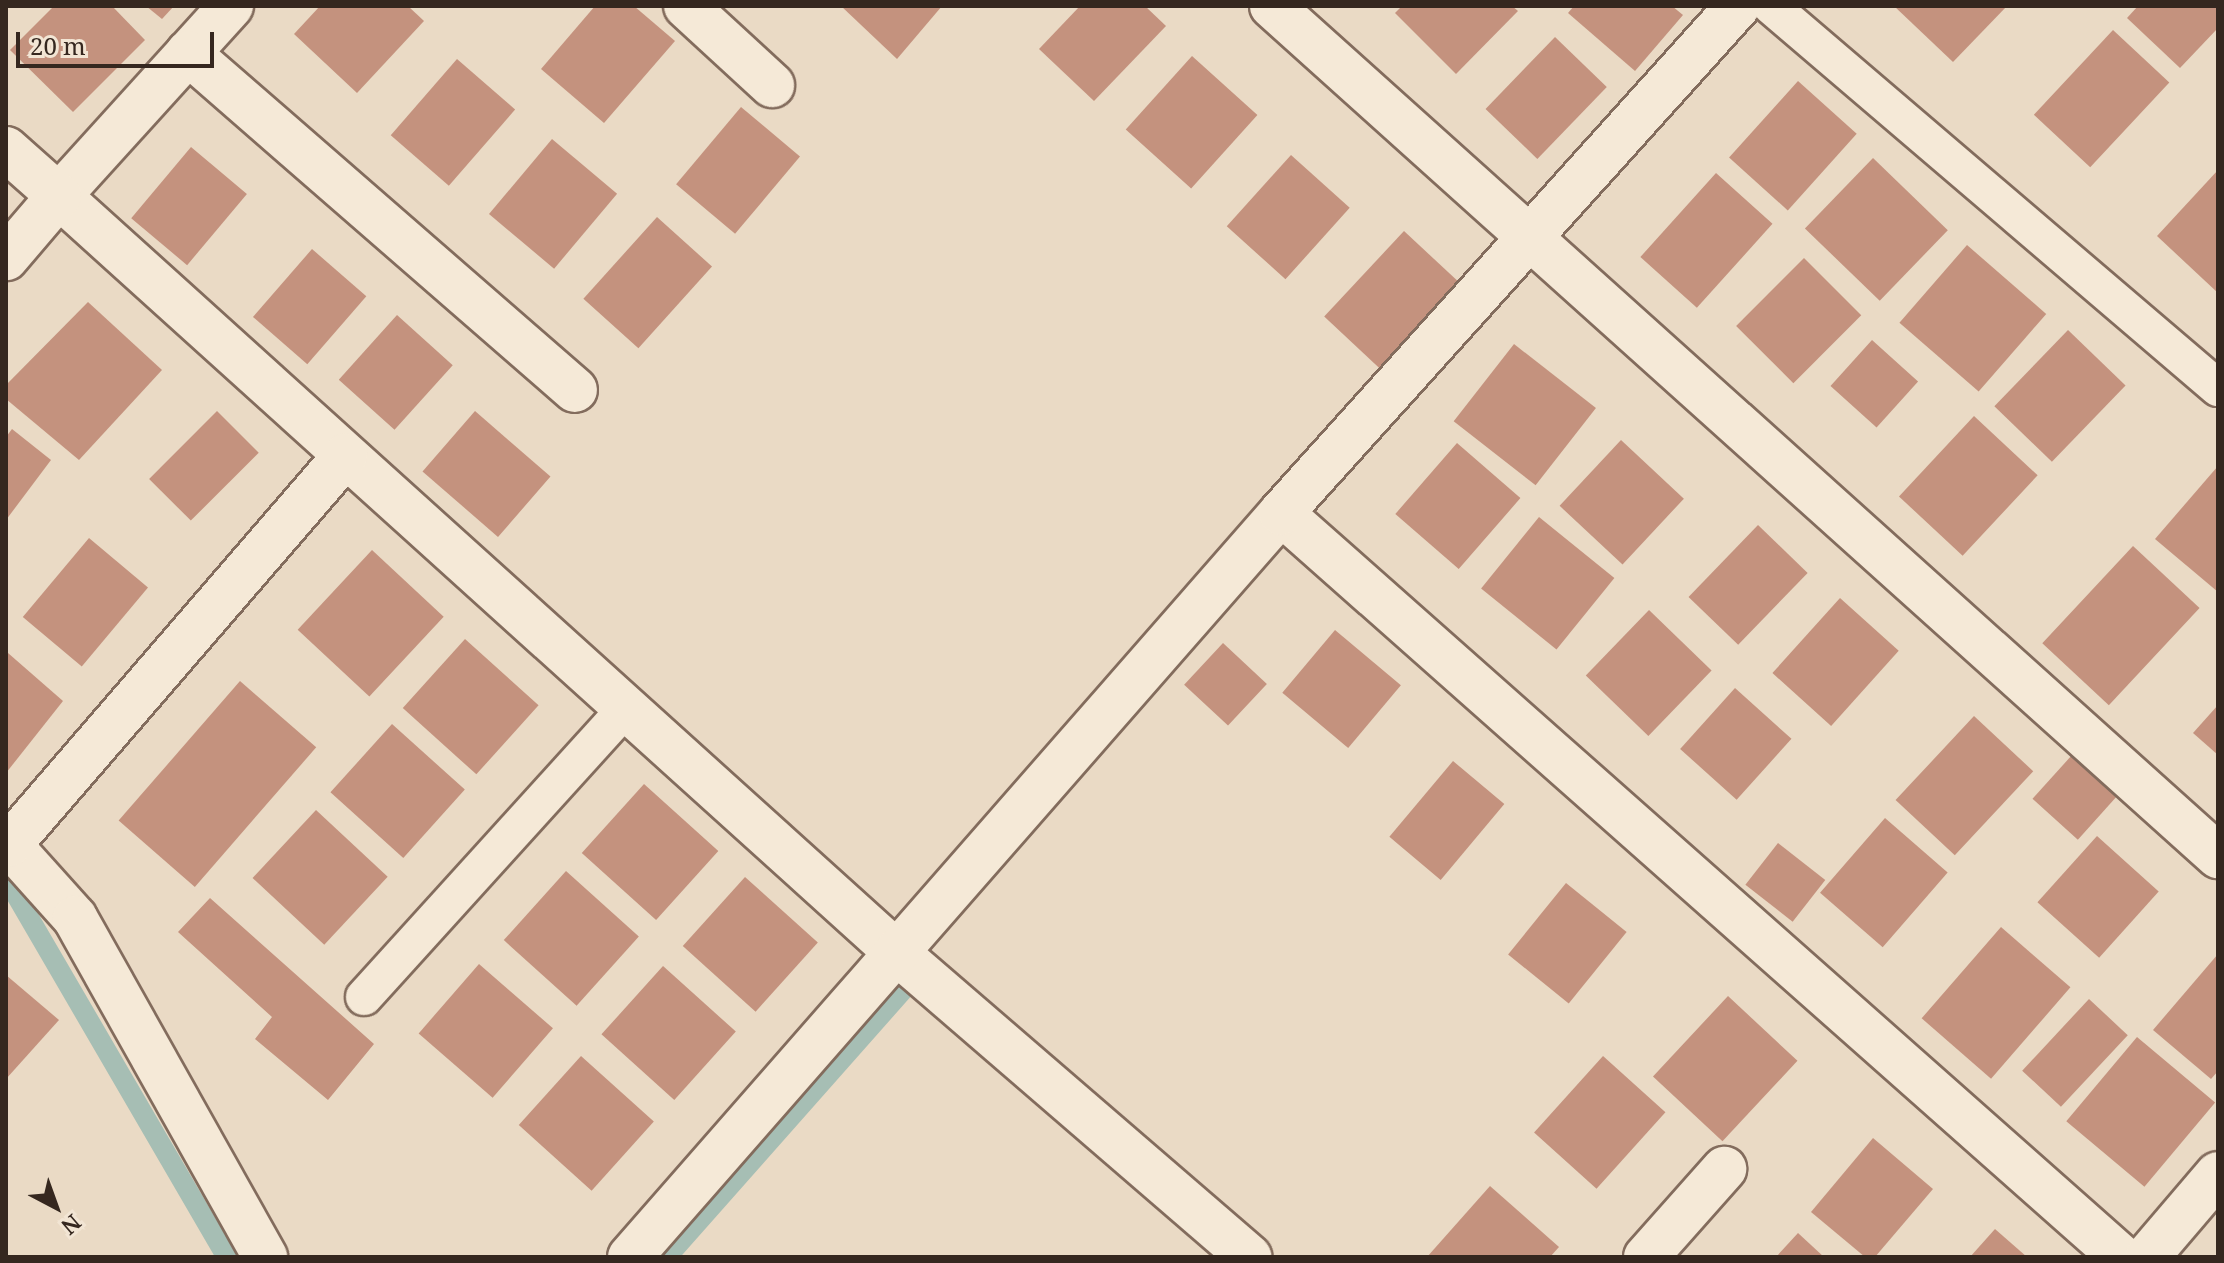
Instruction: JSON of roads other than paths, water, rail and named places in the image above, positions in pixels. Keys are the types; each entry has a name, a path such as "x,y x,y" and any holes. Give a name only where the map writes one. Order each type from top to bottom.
{"street":[{"path":"6,258 231,6"},
{"path":"686,6 772,85"},
{"path":"1272,6 2218,856"},
{"path":"630,1257 1281,513 1738,6"},
{"path":"188,53 575,390"},
{"path":"6,149 896,952 1249,1257"},
{"path":"265,1257 75,918 8,843 345,456"},
{"path":"1281,513 2121,1257"},
{"path":"1646,1257 1724,1169"},
{"path":"2147,1257 2218,1174"}],"lane":[{"path":"1771,6 2218,388"},
{"path":"364,997 625,709"}],"waterway":[{"path":"6,878 227,1257"},
{"path":"667,1257 903,990"}]}
